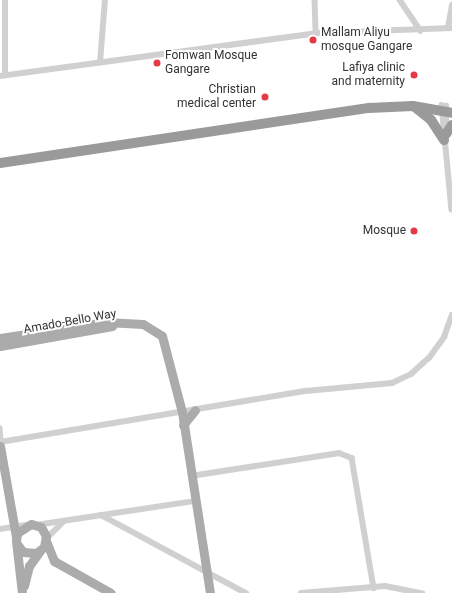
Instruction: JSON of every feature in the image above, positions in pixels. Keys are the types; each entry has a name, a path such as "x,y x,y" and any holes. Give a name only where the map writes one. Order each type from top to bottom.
{"highway":[{"path":"0,157 362,103 406,101 446,109"},
{"path":"413,106 431,120 445,137 452,125"},
{"path":"0,163 369,108 413,106 446,109"}],"main road":[{"name":"Amado-Bello Way","path":"0,338 91,323 131,323"},
{"path":"131,323 149,325 162,336 182,412 210,593"},
{"name":"Amado-Bello Way","path":"0,346 131,323"},
{"path":"183,425 195,410"},
{"path":"0,443 14,526 22,593"},
{"path":"0,460 6,473"},
{"path":"11,506 18,517 31,524 46,540 50,557 64,568"},
{"path":"16,541 31,524"},
{"path":"22,593 26,574 35,554 46,540"},
{"path":"16,541 35,554 111,593"}],"street":[{"path":"5,0 2,43 2,75 316,34 450,28 452,5"},
{"path":"100,63 105,0"},
{"path":"315,0 316,34"},
{"path":"400,0 421,30"},
{"path":"446,109 445,137 452,210"},
{"path":"0,428 0,443 332,388 397,381 429,358 444,337 452,315"},
{"path":"191,476 339,453 352,458 371,590"},
{"path":"0,529 31,524 66,522 101,515 195,501"},
{"path":"101,515 246,593"},
{"path":"46,540 54,528 66,522"},
{"path":"301,593 371,590 385,586 422,593"}],"place":[{"name":"Mallam Aliyu mosque Gangare","path":"313,40"},
{"name":"Fomwan Mosque Gangare","path":"157,63"},
{"name":"Lafiya clinic and maternity","path":"414,75"},
{"name":"Christian medical center","path":"265,97"},
{"name":"Mosque","path":"414,231"}]}
